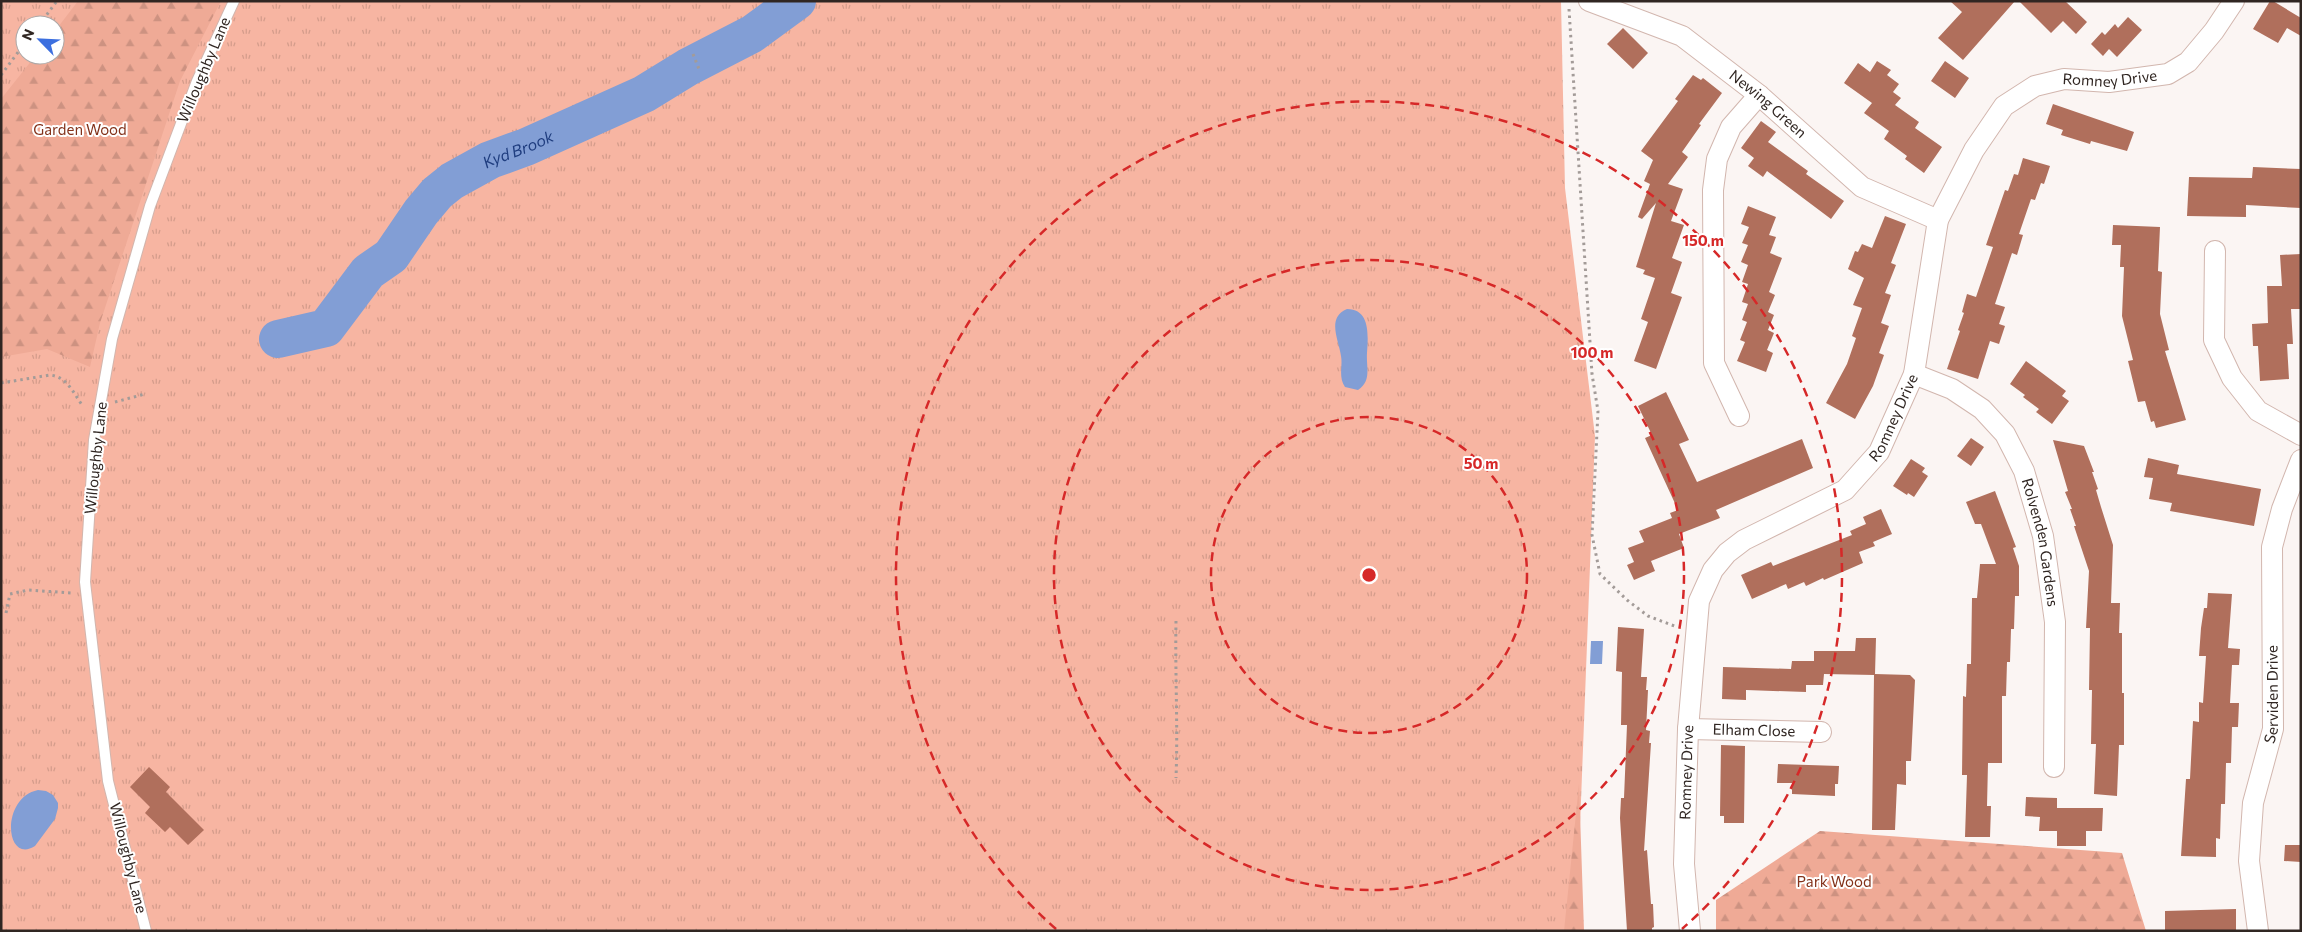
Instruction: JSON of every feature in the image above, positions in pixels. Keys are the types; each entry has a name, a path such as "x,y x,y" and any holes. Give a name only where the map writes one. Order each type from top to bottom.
{"street":[{"name":"Newing Green","path":"1589,1 1682,36 1759,95 1862,187 1938,220"},
{"name":"Romney Drive","path":"1690,931 1684,864 1688,728 1699,601 1713,570 1727,554 1744,540 1845,490 1879,452 1914,374 1938,220 1974,150 2004,106 2035,86 2064,79 2109,82 2168,74 2188,62 2214,31 2234,1"},
{"path":"1739,416 1714,363 1713,190 1717,159 1731,127 1759,95"},
{"path":"2214,251 2214,340 2228,371 2258,411 2301,435"},
{"name":"Rolvenden Gardens","path":"1914,374 1952,389 1982,410 2005,434 2024,471 2043,536 2055,622 2054,767"},
{"name":"Serviden Drive","path":"2258,931 2249,861 2253,804 2273,729 2272,547 2282,509 2301,460"},
{"name":"Elham Close","path":"1688,728 1821,732"}],"lane":[{"name":"Willoughby Lane","path":"146,931 108,781 85,582 94,440 112,339 150,206 197,81 234,1"}],"path":[{"path":"46,15 57,1"},
{"path":"1569,1 1592,374 1598,411 1592,535 1600,574 1627,600 1648,616 1672,626 1695,631"},
{"path":"693,54 699,68"},
{"path":"1,75 15,56"},
{"path":"1,383 50,375 58,376 68,384 82,405"},
{"path":"107,404 145,394"},
{"path":"6,613 10,594 28,590 87,594"},
{"path":"1176,621 1175,667 1178,735 1176,778"}],"green space":[{"path":"1,1 1561,1 1565,188 1595,436 1576,931 1,931"},
{"name":"Garden Wood","path":"78,1 221,1 180,81 100,323 90,367 47,349 1,357 1,99 28,65 65,65 65,18"},
{"path":"1579,784 1584,931 1564,931"},
{"name":"Park Wood","path":"1820,831 2122,853 2146,931 1716,931 1716,900"}],"water":[{"path":"1347,309 1355,310 1364,319 1368,339 1367,378 1358,390 1345,387 1343,383 1340,350 1335,330 1337,318"},
{"path":"1591,641 1603,641 1602,664 1590,664"},
{"path":"38,790 46,791 53,795 58,803 58,808 55,819 35,846 25,849 17,846 13,839 11,828 12,816 17,805 26,795"}],"building":[{"path":"1950,1 2015,1 1963,60 1938,38 1962,12"},
{"path":"2019,1 2065,1 2087,22 2076,34 2063,21 2051,33"},
{"path":"2270,1 2301,18 2301,36 2287,28 2278,43 2253,29"},
{"path":"2128,17 2142,30 2117,57 2109,49 2103,56 2091,44 2102,32 2105,35 2115,24 2118,28"},
{"path":"1623,28 1648,53 1633,69 1607,44"},
{"path":"1877,61 1891,70 1887,75 1899,84 1893,92 1901,98 1895,105 1919,122 1915,128 1942,147 1924,173 1905,159 1907,156 1884,139 1889,131 1864,113 1872,103 1844,83 1858,63 1870,72"},
{"path":"1945,61 1969,78 1955,98 1931,81"},
{"path":"1693,75 1701,80 1703,78 1722,93 1699,124 1701,125 1682,152 1688,157 1668,184 1683,189 1671,221 1684,225 1672,258 1682,262 1671,293 1682,297 1656,369 1634,361 1648,322 1641,319 1655,278 1643,274 1645,270 1636,267 1656,203 1642,219 1638,217 1650,184 1644,181 1653,160 1641,151 1678,101 1675,99"},
{"path":"2053,104 2134,132 2127,151 2091,141 2090,144 2061,135 2063,130 2046,124"},
{"path":"1761,121 1776,132 1768,142 1808,171 1806,174 1844,201 1831,219 1767,171 1763,177 1748,166 1754,158 1741,148"},
{"path":"2023,158 2050,166 2044,184 2041,183 2035,200 2031,199 2019,234 2023,235 2017,255 2012,253 1995,304 2005,307 1999,324 2005,326 1999,344 1990,341 1978,379 1947,369 1960,331 1958,330 1964,313 1962,312 1967,294 1976,297 1993,247 1986,245 2005,190 2008,191 2014,174 2018,175"},
{"path":"2253,167 2301,169 2301,208 2246,205 2246,217 2187,216 2189,177 2252,178"},
{"path":"1748,206 1776,217 1769,235 1776,237 1770,253 1782,258 1769,292 1775,295 1768,312 1774,315 1768,330 1774,333 1767,350 1773,353 1766,372 1737,361 1745,342 1740,340 1747,322 1742,320 1748,304 1742,302 1748,284 1742,282 1748,265 1741,262 1748,245 1742,243 1749,227 1741,224"},
{"path":"1885,216 1906,224 1891,263 1896,265 1885,293 1891,295 1881,323 1889,326 1879,353 1884,355 1873,386 1855,419 1826,403 1847,364 1856,338 1852,336 1862,308 1853,305 1864,278 1848,269 1855,251 1858,252 1862,244 1872,248"},
{"path":"2113,225 2160,227 2158,271 2162,272 2160,314 2169,350 2165,351 2186,420 2156,428 2154,421 2151,422 2145,401 2138,402 2128,361 2133,360 2122,316 2124,267 2120,267 2121,245 2112,245"},
{"path":"2301,254 2301,309 2291,309 2293,344 2287,344 2289,379 2260,381 2258,346 2253,346 2252,324 2268,323 2267,286 2282,286 2280,255"},
{"path":"2026,361 2066,391 2062,396 2069,401 2052,424 2036,412 2039,409 2023,397 2025,395 2010,384"},
{"path":"1666,392 1689,440 1679,444 1697,482 1802,439 1813,468 1716,510 1720,518 1679,534 1684,548 1651,561 1655,571 1634,580 1627,565 1634,562 1628,548 1644,542 1639,531 1672,518 1670,513 1678,510 1645,438 1652,435 1638,406"},
{"path":"1971,438 1984,447 1971,466 1957,456"},
{"path":"2053,440 2084,446 2094,472 2092,472 2098,489 2096,490 2113,545 2111,603 2120,603 2119,633 2122,633 2122,693 2124,693 2124,745 2119,745 2117,796 2094,794 2096,744 2091,744 2092,690 2089,690 2090,628 2086,628 2089,571 2074,526 2076,526 2070,509 2072,509 2065,492 2068,491"},
{"path":"2148,458 2179,465 2177,474 2261,489 2254,526 2170,511 2172,503 2149,499 2153,478 2144,477"},
{"path":"1911,459 1925,468 1922,472 1928,476 1914,497 1893,486"},
{"path":"1995,491 2016,547 2013,548 2019,566 2019,596 2015,596 2010,662 2007,662 2006,696 2002,696 2002,763 1988,763 1987,806 1991,806 1990,837 1965,837 1967,775 1962,775 1963,696 1966,697 1967,664 1971,664 1972,598 1977,598 1980,564 1996,564 1981,524 1975,524 1966,502"},
{"path":"1881,509 1892,534 1873,542 1875,546 1859,552 1863,563 1806,586 1804,582 1788,589 1786,584 1752,599 1741,575 1771,562 1773,566 1852,535 1850,531 1866,524 1863,517"},
{"path":"2208,593 2232,594 2228,648 2240,649 2239,665 2232,665 2230,703 2239,703 2238,727 2232,727 2231,763 2226,763 2225,804 2221,804 2220,839 2216,838 2216,857 2181,856 2186,779 2190,779 2193,721 2199,722 2199,702 2203,703 2206,656 2199,656 2201,628 2204,608 2207,608"},
{"path":"1618,627 1644,629 1641,677 1647,677 1646,730 1650,731 1649,743 1651,743 1644,851 1647,850 1651,904 1653,904 1654,927 1652,931 1627,931 1620,818 1621,798 1624,798 1627,725 1621,725 1622,672 1616,671"},
{"path":"1856,638 1876,638 1875,674 1910,675 1915,680 1911,761 1906,761 1906,785 1897,784 1895,830 1872,830 1874,675 1824,674 1823,685 1806,685 1806,692 1746,690 1746,700 1722,699 1723,667 1791,669 1792,661 1814,661 1814,651 1855,651"},
{"path":"1721,745 1745,746 1744,823 1724,823 1724,816 1720,816"},
{"path":"1778,764 1839,766 1838,784 1835,784 1835,796 1792,794 1792,783 1777,783"},
{"path":"149,767 170,787 166,792 204,830 188,845 170,827 165,832 145,813 150,807 130,787"},
{"path":"2026,797 2057,798 2057,808 2103,808 2102,831 2086,831 2086,846 2057,846 2057,831 2039,831 2040,817 2025,816"},
{"path":"2285,845 2301,845 2301,862 2284,861"},
{"path":"2236,909 2236,931 2165,931 2165,911"}],"waterway":[{"name":"Kyd Brook","path":"278,339 326,328 368,272 391,256 421,212 437,193 452,181 490,160 526,147 644,94 688,67 752,34 797,1"}]}
